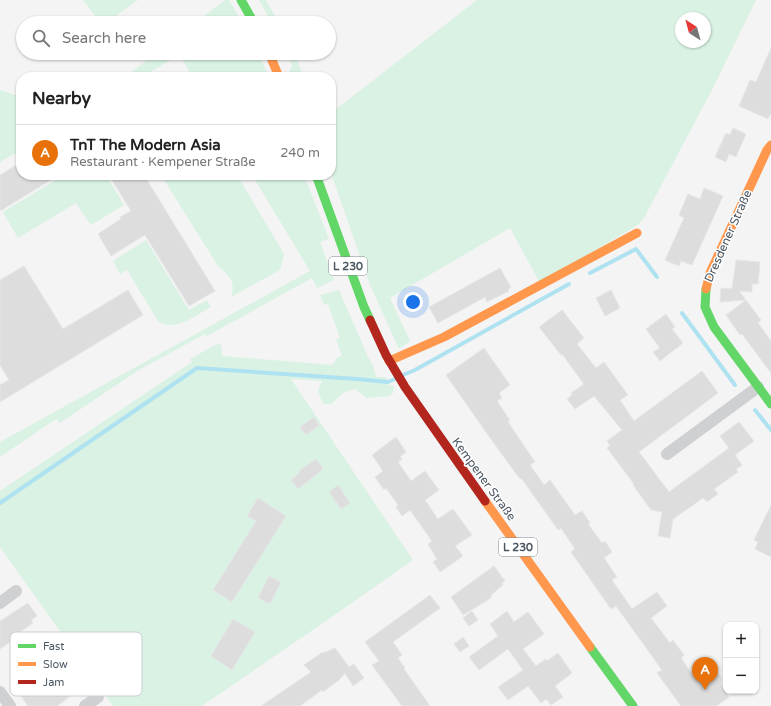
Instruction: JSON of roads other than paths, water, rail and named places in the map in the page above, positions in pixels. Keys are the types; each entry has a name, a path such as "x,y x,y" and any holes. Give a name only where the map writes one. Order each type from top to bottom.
{"main road":[{"path":"241,0 250,16"},
{"path":"272,60 277,72"},
{"name":"Dresdener Straße","path":"771,145 767,150 710,273 705,292 705,307 714,327 771,404"},
{"name":"Kempener Straße","path":"318,180 356,288 388,358 405,387 464,472 633,706"},
{"path":"388,358 444,337 638,232"}],"street":[{"path":"666,454 758,387"},
{"path":"0,603 16,591"},
{"path":"0,692 10,706"},
{"path":"85,706 98,697"}],"waterway":[{"path":"590,273 636,249 657,277"},
{"path":"403,375 415,370 569,284"},
{"path":"682,313 735,385"},
{"path":"0,503 197,368 388,382 395,379"},
{"path":"755,410 771,430"}],"place":[{"name":"TnT The Modern Asia","path":"705,690"}]}
